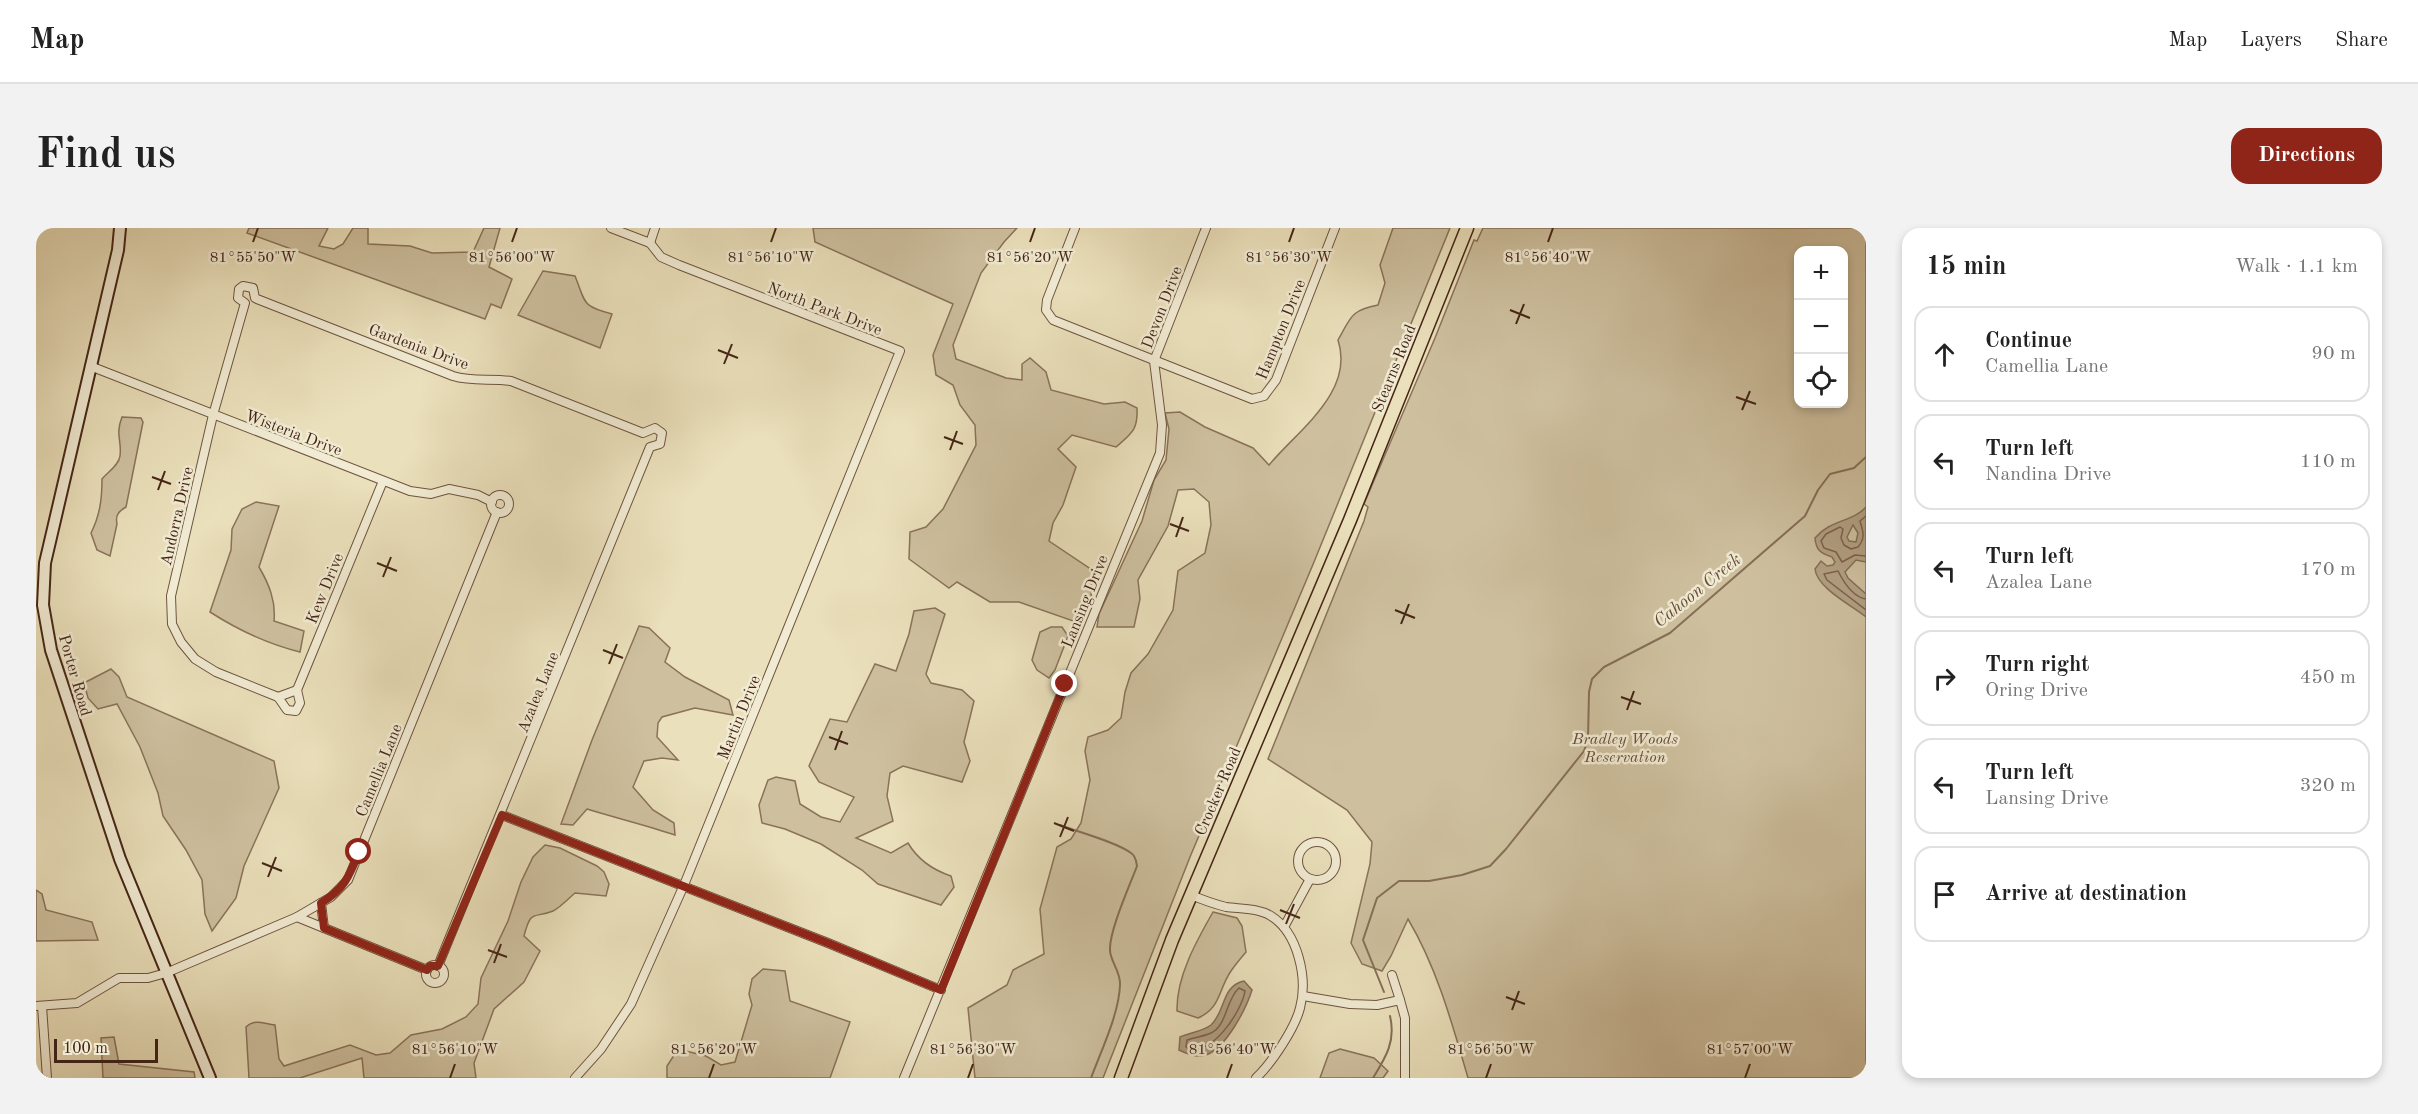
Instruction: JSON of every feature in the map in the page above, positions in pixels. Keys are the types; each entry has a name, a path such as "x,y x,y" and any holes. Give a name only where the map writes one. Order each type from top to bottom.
{"main road":[{"name":"Porter Road","path":"120,228 118,250 45,563 43,605 51,650 120,860 210,1078"},
{"name":"Stearns Road","path":"1350,520 1467,228"},
{"name":"Crocker Road","path":"1121,1078 1191,895 1350,520"}],"street":[{"name":"North Park Drive","path":"611,228 650,243 661,257 679,265 900,351"},
{"path":"650,243 655,228"},
{"name":"Hampton Drive","path":"1075,228 1047,300 1046,310 1053,320 1252,399 1264,396 1276,380 1335,228"},
{"name":"Devon Drive","path":"1154,361 1206,228"},
{"name":"Gardenia Drive","path":"245,303 238,298 239,289 243,286 250,287 254,291 255,298 453,376 474,380 492,378 511,381 643,433 655,428 662,434"},
{"path":"245,303 255,298"},
{"name":"Andorra Drive","path":"245,303 213,415 171,596 172,624 195,659 216,672 278,697 284,708 290,712 296,711 299,707"},
{"name":"Martin Drive","path":"575,1078 601,1049 631,1004 684,885 900,351"},
{"name":"Lansing Drive","path":"904,1078 1160,453 1162,425 1154,361"},
{"name":"Wisteria Drive","path":"90,366 410,491 430,494 449,489 478,495 492,502"},
{"path":"643,433 644,440 650,447"},
{"name":"Azalea Lane","path":"438,966 502,815 650,447 660,444 662,434"},
{"name":"Kew Drive","path":"299,707 297,690 383,481"},
{"path":"500,495 508,500 509,505 506,511 497,512 493,509 492,502 500,495"},
{"name":"Camellia Lane","path":"39,1006 77,1003 119,978 147,978 166,973 297,917 331,897 348,879 497,512"},
{"path":"278,697 297,690"},
{"path":"502,815 684,885 941,990"},
{"path":"1308,843 1327,844 1335,853 1336,866 1333,872 1323,879 1310,879 1300,870 1298,858 1300,852 1308,843"},
{"path":"1284,927 1310,879"},
{"path":"1191,895 1213,904 1255,910 1270,915 1284,927 1292,940 1300,962 1303,996 1300,1011 1289,1032 1256,1078"},
{"path":"321,903 324,928"},
{"path":"297,917 427,970"},
{"path":"430,966 438,966 444,972 443,978 438,982 430,981 426,976 427,970 430,966"},
{"path":"1392,975 1405,1017 1403,1071 1405,1078"},
{"path":"1303,996 1350,1004 1377,1005 1400,1000"},
{"path":"39,1006 47,1078"}],"green space":[{"path":"249,228 328,228 319,246 334,249 343,244 353,228 368,228 368,244 410,246 432,253 473,252 484,228 500,228 489,267 512,279 501,308 491,304 485,319 247,233"},
{"path":"813,228 1017,228 981,273 953,345 956,359 1006,378 1022,380 1022,364 1030,358 1046,372 1051,390 1104,404 1125,402 1137,408 1133,430 1116,447 1072,435 1058,449 1076,467 1063,505 1053,523 1049,541 1092,570 1091,601 1073,621 1019,602 990,602 957,582 949,588 909,559 910,532 926,527 943,509 976,445 975,425 960,405 953,385 936,375 933,355 953,304 815,242"},
{"path":"1393,228 1450,228 1314,562 1190,857 1103,1078 975,1078 968,1008 1007,985 1013,970 1044,954 1040,909 1057,847 1071,839 1081,823 1090,780 1085,751 1088,737 1108,730 1121,718 1131,673 1148,654 1173,610 1178,571 1205,553 1211,525 1209,502 1194,489 1178,490 1168,526 1138,580 1140,599 1134,627 1097,627 1099,614 1142,521 1154,480 1166,460 1169,429 1165,413 1180,412 1205,427 1253,448 1269,465 1321,409 1331,393 1338,377 1341,359 1338,340 1349,320 1362,309 1378,305 1385,283 1380,265"},
{"name":"Bradley Woods Reservation","path":"1483,228 1866,228 1866,1078 1468,1078 1436,976 1408,919 1382,971 1362,964 1351,943 1370,864 1372,842 1347,810 1268,759 1364,521 1368,507 1364,504 1474,240 1477,241"},
{"path":"543,271 575,276 586,302 590,306 612,314 600,348 518,315"},
{"path":"122,417 141,418 143,422 126,507 117,516 110,556 97,550 91,533 100,507 102,479 119,459 119,428"},
{"path":"256,502 279,506 259,567 271,593 274,621 304,631 300,652 254,636 210,612 231,550 232,529 242,509"},
{"path":"935,608 945,614 926,674 931,683 962,690 974,701 964,742 970,761 962,782 903,766 890,773 887,796 893,821 856,838 891,853 908,843 927,864 951,876 954,887 941,905 878,884 862,870 821,844 785,829 762,823 759,805 768,780 776,777 795,781 800,804 821,817 840,822 854,797 819,782 809,766 830,719 847,722 875,664 896,671 909,634 914,611"},
{"path":"639,626 649,628 670,648 665,662 685,677 729,700 733,715 695,708 662,717 658,723 657,737 678,760 662,758 644,761 633,787 653,810 674,823 675,835 587,809 573,825 561,824 592,740"},
{"path":"1051,627 1062,627 1068,636 1055,670 1049,678 1037,670 1032,660 1040,632"},
{"path":"111,669 119,677 127,697 274,761 279,788 244,866 236,898 212,931 205,914 202,880 186,850 163,816 158,793 140,747 117,704 98,709 88,698 84,683"},
{"path":"545,845 560,848 597,866 604,872 609,884 606,896 575,893 553,911 531,918 524,936 540,951 524,982 494,1009 474,1063 476,1078 364,1078 362,1058 300,1078 249,1078 246,1027 249,1024 260,1022 275,1025 279,1059 284,1066 350,1045 376,1055 390,1053 411,1035 442,1029 466,1017 478,1004 481,978 508,921 521,882 533,857"},
{"path":"36,890 42,894 46,910 92,922 98,940 36,941"},
{"path":"1213,912 1237,918 1242,926 1246,952 1231,971 1215,1004 1198,1018 1177,1011 1178,998 1189,959"},
{"path":"763,969 785,971 790,1001 850,1022 830,1078 667,1078 667,1066 678,1049 706,1056 721,1065 735,1062 752,1005 749,994 752,979"},
{"path":"114,1037 119,1064 194,1072 195,1078 103,1078 101,1038"},
{"path":"1340,1049 1374,1058 1388,1071 1383,1078 1320,1078 1329,1053"}],"water":[{"path":"1866,507 1866,562 1856,560 1845,572 1848,578 1866,594 1866,617 1828,589 1817,576 1815,569 1821,561 1827,566 1835,562 1832,557 1819,551 1815,538 1828,527 1861,512","holes":["1853,525 1858,533 1856,542 1849,541 1847,537"]},
{"path":"1244,981 1252,990 1240,1017 1221,1045 1203,1056 1179,1050 1180,1037 1211,1025 1227,993"}],"waterway":[{"name":"Cahoon Creek","path":"1384,992 1363,940 1377,898 1399,881 1429,881 1462,875 1490,866 1584,751 1588,739 1589,692 1592,679 1604,667 1670,633 1805,516 1818,490 1830,474 1854,468 1866,457"},
{"path":"1060,825 1125,849 1134,856 1137,866 1116,920 1111,942 1110,954 1120,980 1119,996 1109,1032 1091,1078"},
{"name":"Cahoon Creek","path":"1373,1078 1386,1056 1391,1041 1390,1016"}],"route":[{"path":"359,852 348,879 331,897 321,903 324,928 427,970 430,966 438,966 502,815 684,885 941,990 1065,684"}]}
